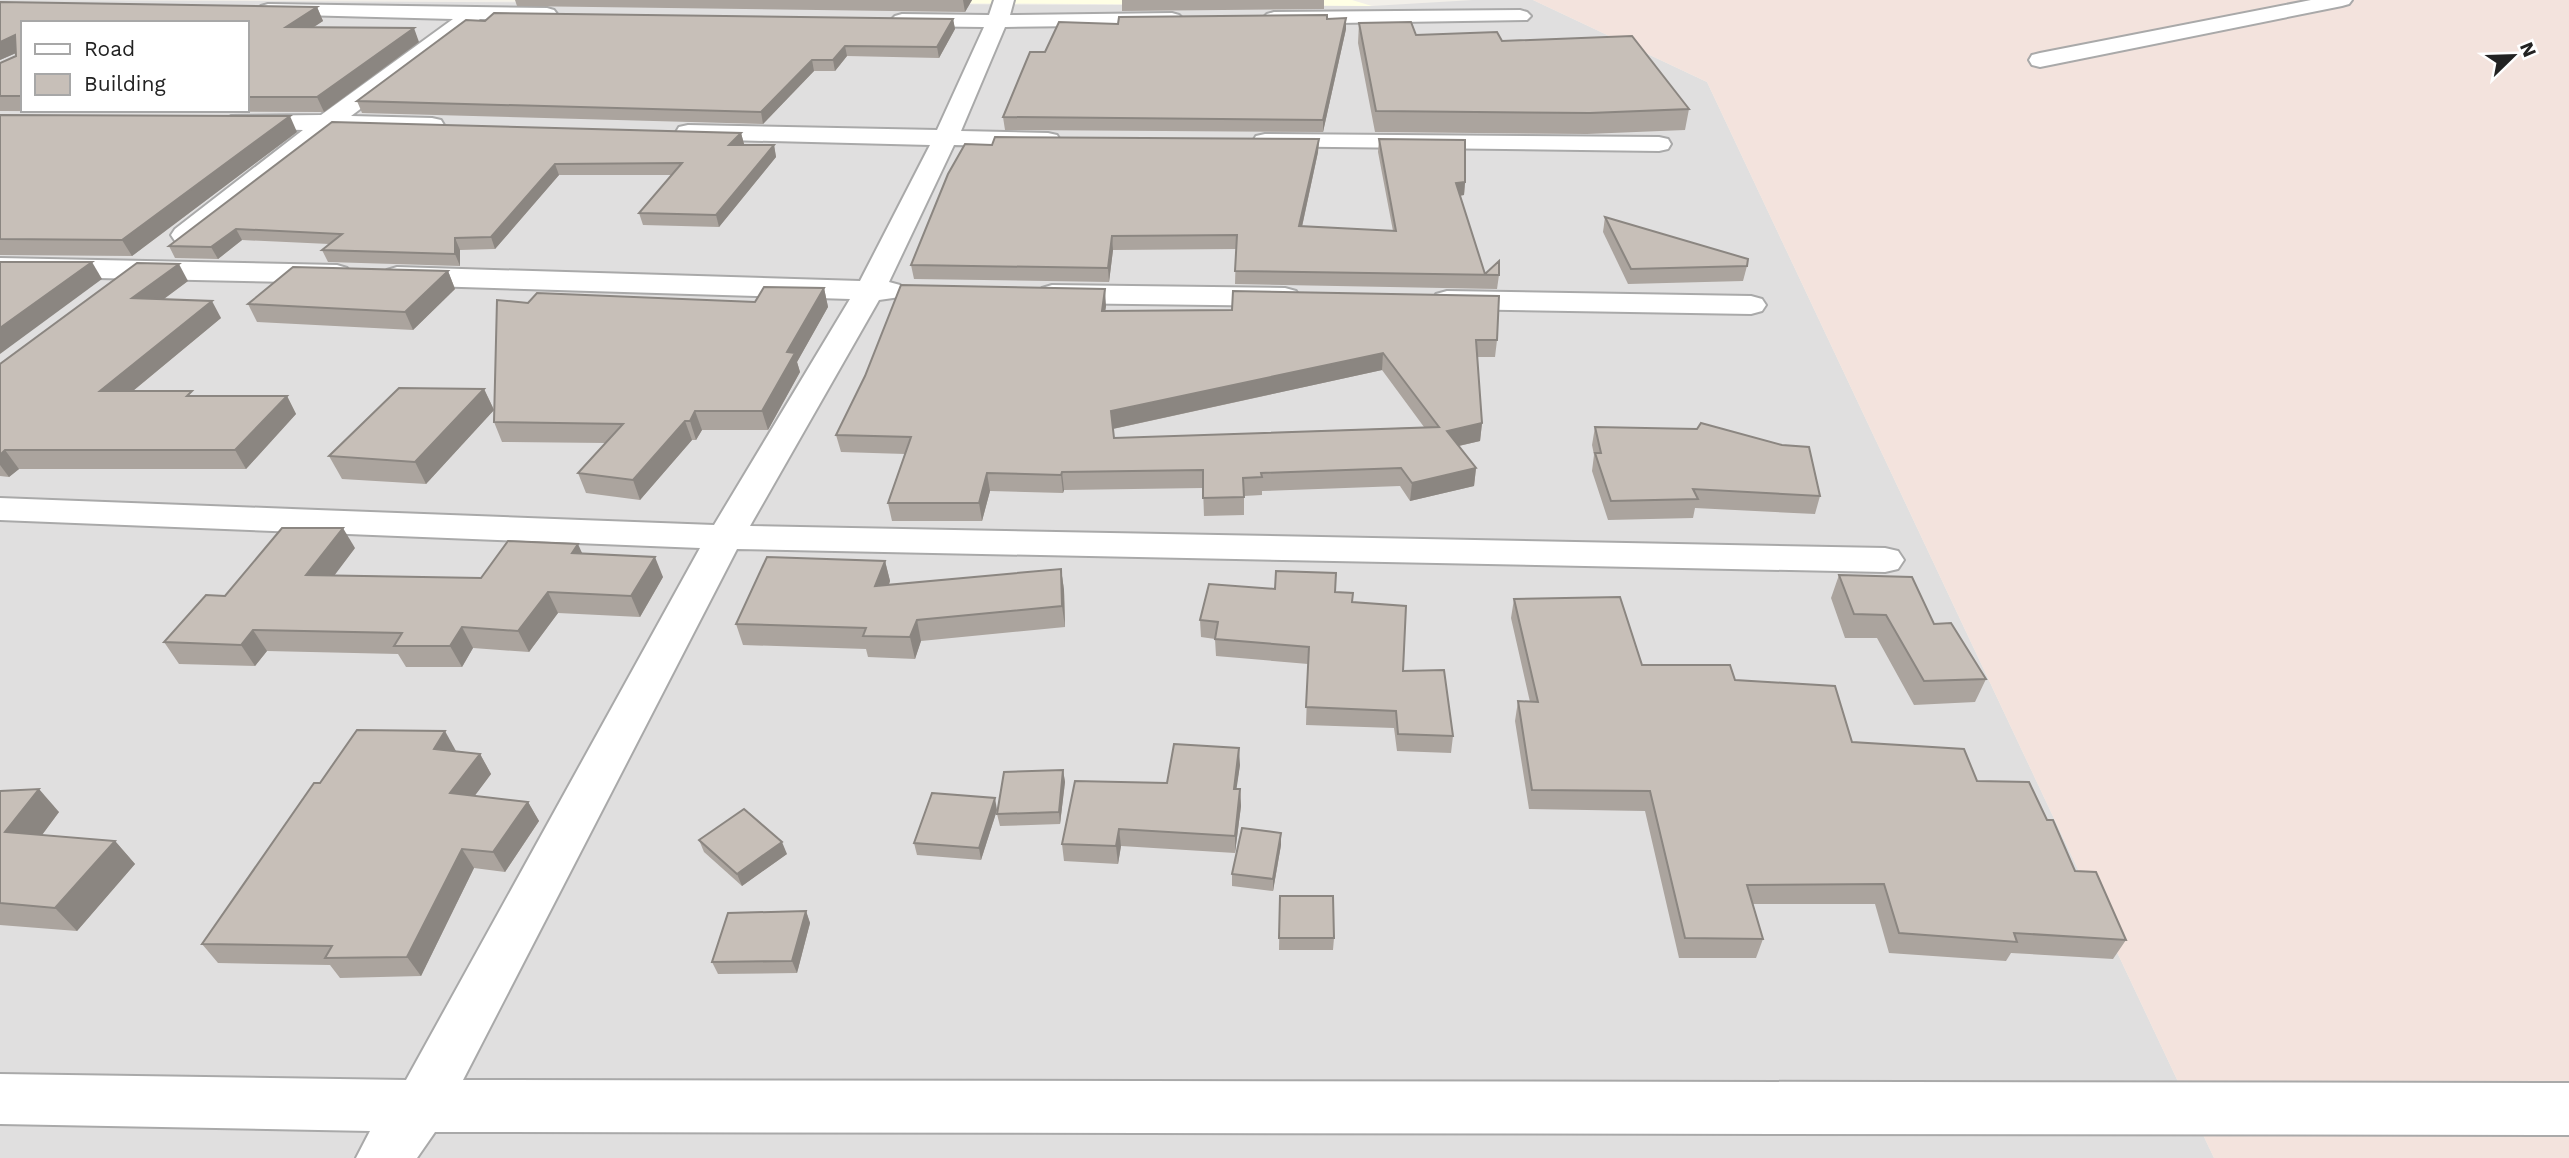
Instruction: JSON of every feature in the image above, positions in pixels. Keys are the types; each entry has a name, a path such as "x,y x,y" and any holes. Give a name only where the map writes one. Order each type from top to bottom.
{"street":[{"path":"2040,60 2342,0"},
{"path":"883,10 1001,8 1190,19"},
{"path":"384,1158 421,1106 725,537 870,290 945,139 1001,8"},
{"path":"242,10 571,14"},
{"path":"110,292 328,122 475,13"},
{"path":"1259,19 1520,16"},
{"path":"219,121 452,125"},
{"path":"671,131 1069,140"},
{"path":"1247,141 1659,144"},
{"path":"0,267 143,268 912,291"},
{"path":"1024,293 1317,298"},
{"path":"1415,300 1751,305"},
{"path":"0,509 725,537 1885,560"},
{"path":"0,1098 421,1106 2569,1109"}],"shaded area":[{"path":"0,0 1372,6 1473,0 1533,0 1707,82 2214,1158 0,1158"},
{"path":"473,0 1352,0 1372,6"},
{"path":"1533,0 2569,0 2569,1158 2214,1158 1707,82"}],"building":[{"path":"0,2 317,7 286,27 414,28 317,97 248,97 248,21 21,21 21,96 0,96 0,63 16,56 15,35 0,42"},
{"path":"494,13 953,19 937,47 845,46 833,60 812,60 761,112 357,101 466,20 485,21"},
{"path":"1327,15 1327,19 1346,18 1323,120 1003,117 1030,52 1045,52 1059,22 1118,24 1119,17"},
{"path":"1411,22 1416,35 1497,32 1502,41 1632,36 1689,109 1590,113 1376,111 1359,23"},
{"path":"0,115 290,116 122,240 0,239"},
{"path":"332,122 741,133 729,145 774,145 716,215 639,213 682,163 555,164 491,237 455,238 455,254 322,250 342,234 236,229 211,247 169,246"},
{"path":"995,137 1319,139 1299,226 1396,231 1379,139 1465,140 1465,182 1456,183 1485,274 1499,261 1499,275 1235,271 1237,235 1112,236 1108,268 911,265 948,174 965,144 992,145"},
{"path":"1605,217 1748,259 1747,266 1631,269"},
{"path":"0,262 92,262 0,328"},
{"path":"137,263 179,264 132,298 212,301 100,391 192,391 187,396 287,396 235,450 5,450 0,455 0,364"},
{"path":"293,267 448,271 405,312 248,304"},
{"path":"901,285 1105,289 1102,311 1232,310 1233,291 1499,296 1497,340 1476,340 1482,423 1447,431 1476,468 1412,483 1401,468 1261,473 1262,477 1243,478 1244,497 1203,498 1203,470 1062,472 1061,475 987,473 979,503 888,503 911,437 836,435 865,376","holes":["1383,353 1439,427 1114,438 1111,411"]},
{"path":"764,287 824,288 787,352 795,353 762,411 695,411 690,421 685,421 633,480 578,473 623,424 494,422 497,300 528,303 537,293 755,302"},
{"path":"399,388 484,389 415,462 329,456"},
{"path":"1701,423 1782,445 1809,447 1820,496 1693,489 1698,499 1611,501 1595,453 1601,453 1595,427 1697,429"},
{"path":"282,528 343,528 306,575 481,578 508,541 578,544 572,553 655,557 631,596 548,592 518,631 462,627 450,646 394,646 402,633 253,630 241,645 164,642 206,595 225,596"},
{"path":"767,557 885,561 875,586 1061,569 1062,606 917,620 910,637 863,636 866,628 736,624"},
{"path":"1276,571 1336,573 1335,592 1353,593 1352,602 1406,606 1403,671 1444,670 1453,736 1398,734 1396,711 1306,707 1309,647 1215,639 1218,622 1200,620 1209,584 1275,589"},
{"path":"1839,575 1912,577 1934,624 1951,623 1986,679 1924,681 1886,615 1854,614"},
{"path":"1620,597 1642,665 1730,665 1735,680 1835,686 1852,742 1964,749 1977,781 2029,782 2047,820 2053,820 2075,871 2096,872 2126,940 2014,933 2017,942 1899,933 1884,884 1747,885 1763,939 1685,938 1650,791 1532,790 1518,701 1538,702 1514,599"},
{"path":"357,730 445,731 434,749 480,754 450,793 528,802 493,852 462,849 407,957 325,958 332,946 202,944 314,783 320,783"},
{"path":"1174,744 1239,748 1234,789 1240,789 1235,836 1119,829 1116,846 1062,844 1075,781 1167,783"},
{"path":"1063,770 1059,812 997,814 1004,772"},
{"path":"39,789 5,832 115,841 55,908 0,903 0,791"},
{"path":"932,793 995,798 979,848 914,843"},
{"path":"744,809 782,842 737,874 699,840"},
{"path":"1242,828 1281,833 1273,879 1232,874"},
{"path":"1280,896 1333,896 1334,938 1279,938"},
{"path":"806,911 792,961 712,962 728,913"}]}
